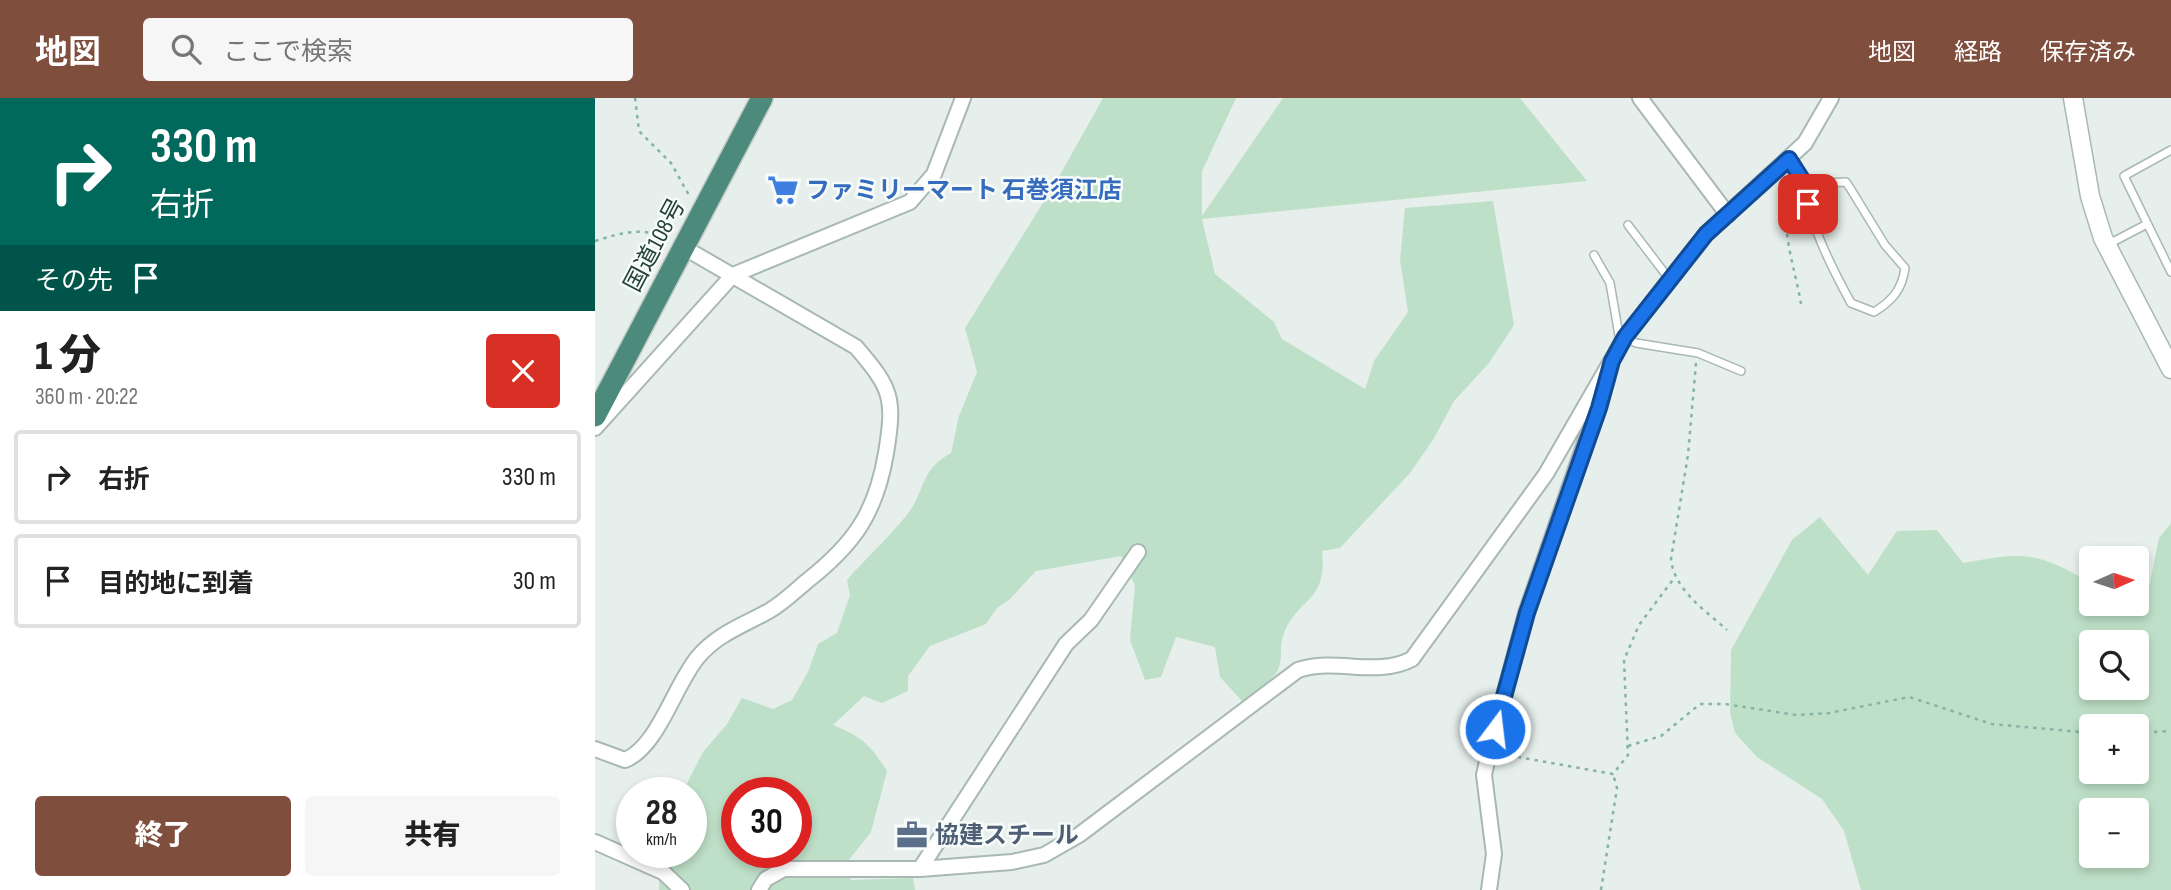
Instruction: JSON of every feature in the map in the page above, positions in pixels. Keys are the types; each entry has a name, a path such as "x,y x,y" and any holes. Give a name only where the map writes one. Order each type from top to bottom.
{"highway":[{"name":"国道108号","path":"595,416 762,98"}],"street":[{"path":"595,428 733,275 910,202 934,174 963,98"},
{"path":"1640,98 1728,215"},
{"path":"759,890 769,876 784,869 920,869 1030,860 1051,852 1079,835 1298,670 1324,664 1374,669 1401,665 1412,659 1538,485 1623,341 1706,234 1812,135 1831,98"},
{"path":"2073,98 2090,196 2106,245 2171,369"},
{"path":"595,749 625,760 645,748 698,657 716,639 773,609 837,557 862,525 881,479 893,413 888,392 876,371 856,347 830,329 683,247"},
{"path":"1489,890 1494,854 1484,775 1489,752 1527,613 1599,408 1612,361"},
{"path":"920,869 1066,644 1091,620 1138,552"},
{"path":"595,842 663,872 682,890"}],"lane":[{"path":"2171,150 2125,173 2171,272"},
{"path":"1789,159 1805,184 1808,204 1851,303 1874,312 1889,303 1897,294 1905,268 1885,245 1846,182 1805,184"},
{"path":"2106,245 2147,224"},
{"path":"1628,225 1671,280"},
{"path":"1594,255 1610,283 1623,341 1697,353 1741,370"}],"path":[{"path":"635,98 639,131 671,163 700,215"},
{"path":"1799,176 1787,200 1791,268 1801,304"},
{"path":"595,241 633,231 656,233 683,247"},
{"path":"1697,353 1689,455 1671,559 1675,576 1689,595 1727,630"},
{"path":"1613,774 1625,763 1628,746 1624,660 1639,625 1675,576"},
{"path":"1628,746 1661,736 1700,704 1725,704 1796,715 1829,713 1909,697 1992,724 2079,732"},
{"path":"2149,732 2171,731"},
{"path":"1489,752 1613,774"},
{"path":"1601,890 1617,788 1613,774"}],"green space":[{"path":"1103,98 1236,98 1202,171 1202,216 1283,98 1520,98 1587,181 1202,219 1215,274 1274,322 1282,339 1365,389 1374,361 1408,312 1400,260 1405,208 1493,201 1514,325 1489,363 1454,401 1433,440 1410,473 1340,548 1322,551 1323,568 1316,591 1289,623 1282,640 1278,669 1260,688 1242,701 1220,677 1215,647 1176,637 1161,677 1145,680 1130,640 1135,585 1121,556 1036,571 1010,599 997,608 986,624 930,646 908,676 908,691 882,703 864,696 833,725 865,742 887,771 871,832 848,861 851,880 913,878 915,890 659,890 660,868 707,868 707,777 690,777 703,752 727,724 742,698 773,709 792,700 808,672 818,644 837,633 850,595 847,580 913,506 935,464 951,453 959,416 977,372 965,328 1056,182"},
{"path":"1820,517 1868,575 1897,531 1937,530 1963,563 2016,556 2057,565 2079,576 2079,616 2149,616 2149,587 2159,538 2171,523 2171,890 1861,890 1844,831 1822,799 1757,757 1735,733 1730,713 1731,650 1792,540"}],"place":[{"name":"ファミリーマート 石巻須江店","path":"783,190"},
{"name":"協建スチール","path":"912,835"}],"route":[{"path":"1495,729 1527,613 1599,408 1612,361 1625,337 1706,234 1789,159 1805,184 1808,204"}]}
